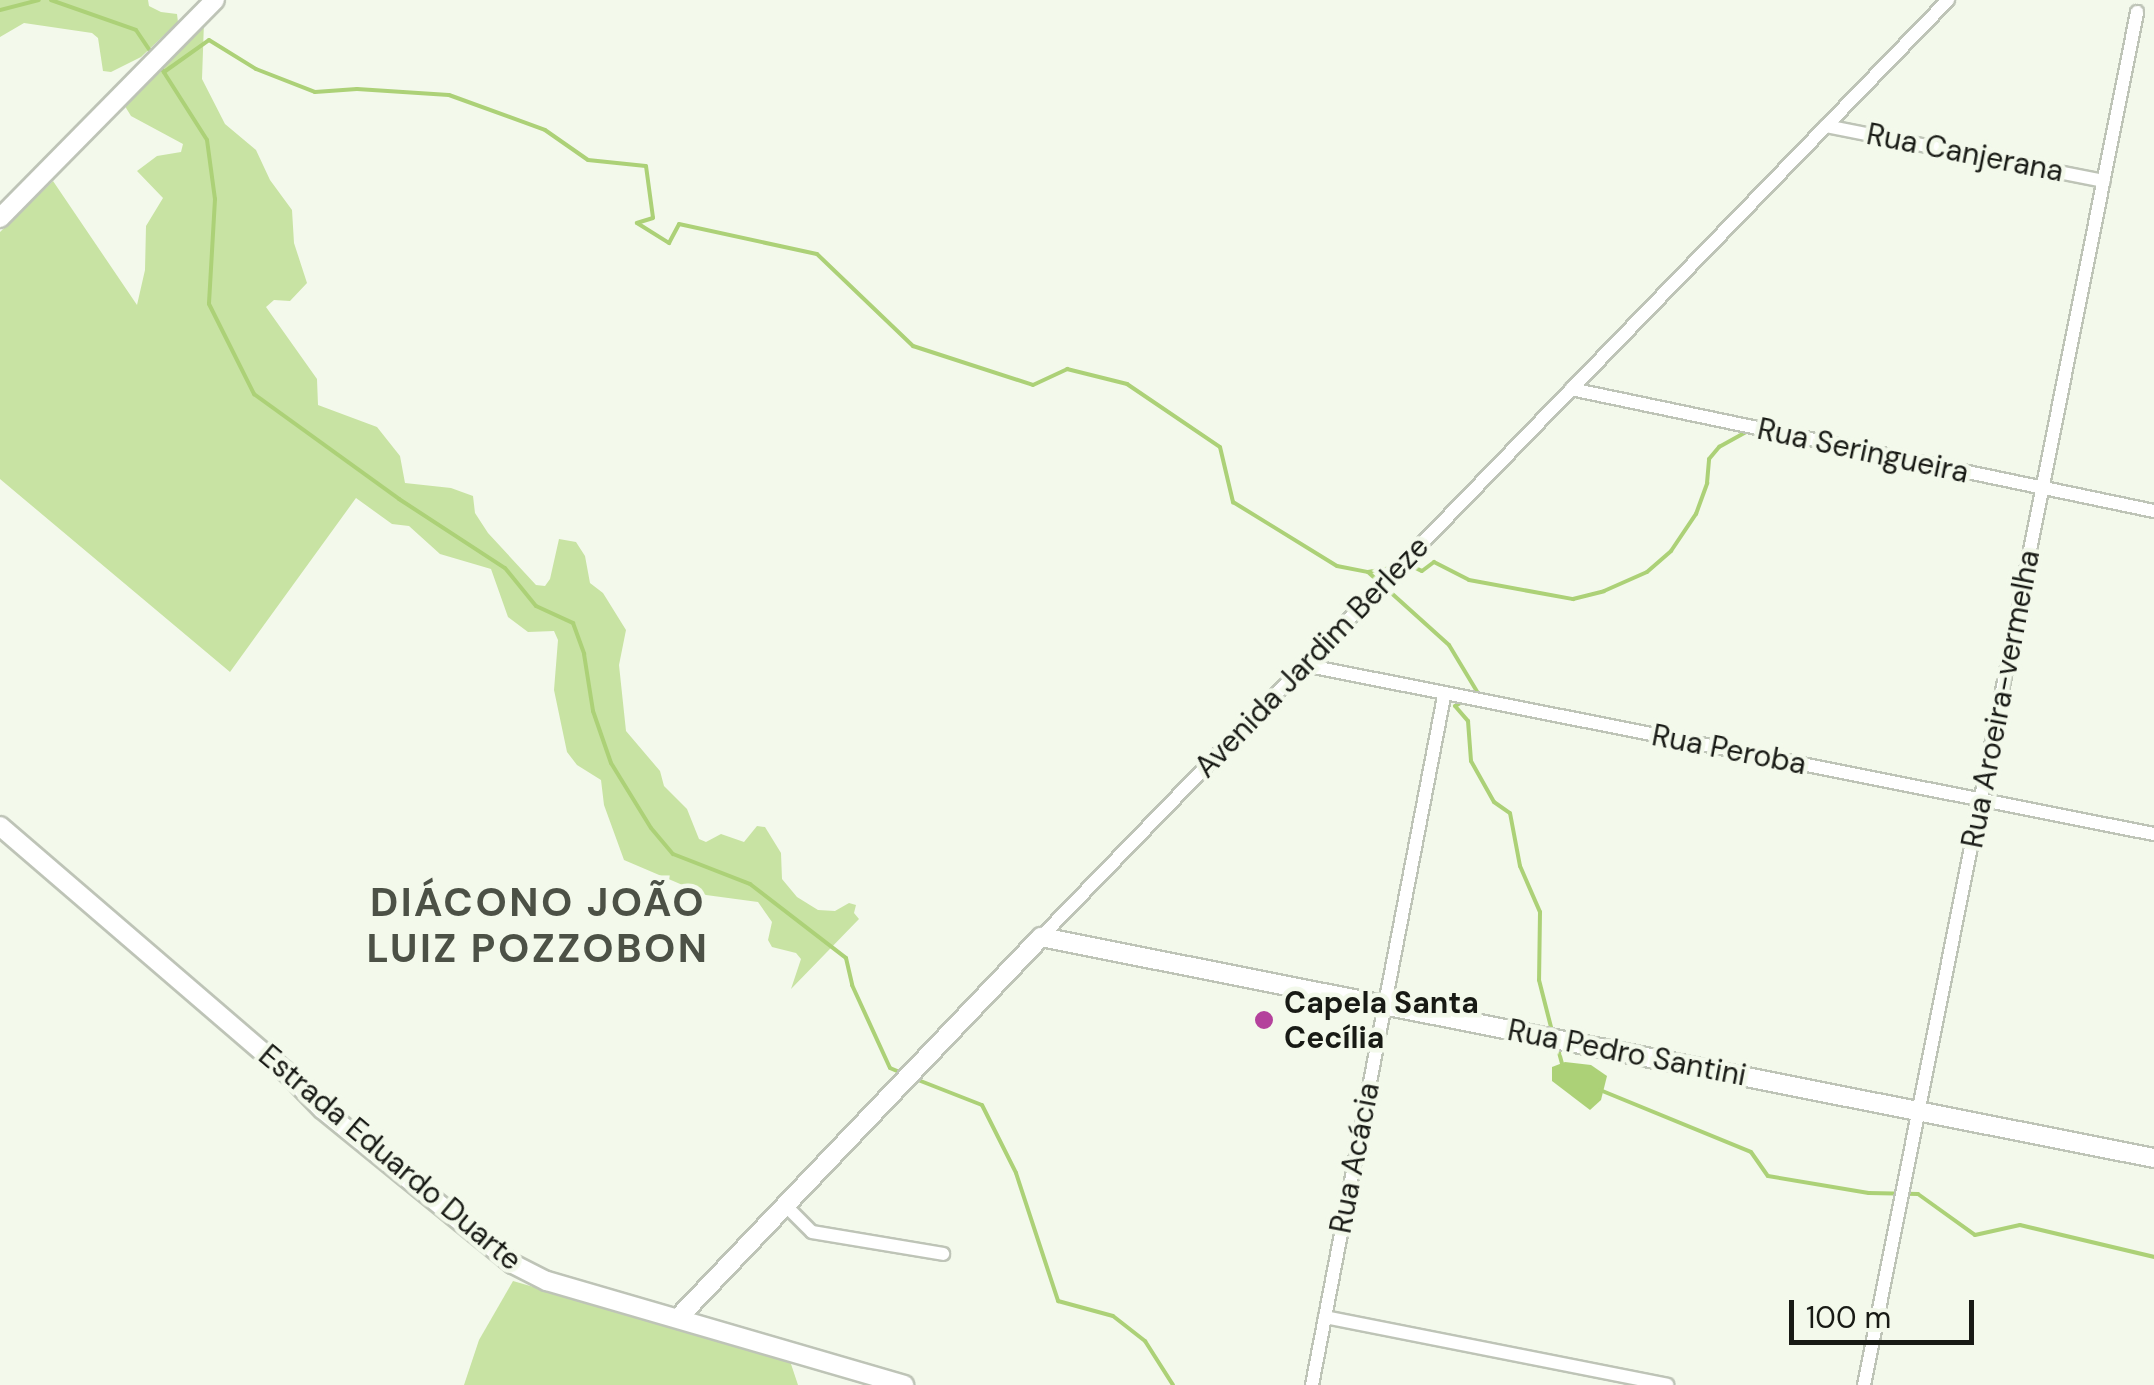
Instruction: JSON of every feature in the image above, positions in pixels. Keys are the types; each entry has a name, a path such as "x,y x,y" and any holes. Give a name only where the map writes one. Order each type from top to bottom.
{"street":[{"path":"0,218 215,0"},
{"name":"Avenida Jardim Berleze","path":"678,1317 1040,936 1948,0"},
{"name":"Rua Aroeira-vermelha","path":"1864,1385 2137,12"},
{"name":"Rua Canjerana","path":"1826,126 2104,181"},
{"name":"Rua Seringueira","path":"1571,389 2154,511"},
{"name":"Rua Peroba","path":"1304,665 1444,696 2154,834"},
{"name":"Rua Acácia","path":"1312,1385 1444,696"},
{"name":"Estrada Eduardo Duarte","path":"0,826 285,1071 322,1109 513,1264 547,1281 904,1385"},
{"name":"Rua Pedro Santini","path":"1040,936 2154,1158"},
{"path":"785,1205 812,1232 943,1254"},
{"path":"1325,1317 1667,1385"}],"shaded area":[{"path":"0,0 148,0 149,6 161,12 177,14 178,22 141,57 111,72 103,71 98,38 92,33 24,23 0,37"},
{"path":"204,22 202,79 225,124 256,150 270,180 292,210 294,243 307,283 290,301 274,300 266,307 317,379 318,405 377,427 400,456 405,483 451,488 473,496 475,513 488,533 536,585 545,586 550,579 559,539 576,542 585,556 590,583 603,593 626,630 619,665 626,731 660,771 664,786 687,809 699,839 706,842 721,834 744,842 757,826 765,827 781,853 782,879 797,897 818,910 835,911 849,903 856,905 854,913 859,919 791,989 801,959 796,953 772,947 768,940 772,922 758,902 706,895 624,860 604,805 601,780 577,765 567,752 554,690 558,640 554,631 528,632 508,617 491,569 440,554 409,526 392,524 356,498 230,672 0,479 0,232 53,181 137,305 145,270 146,226 163,198 137,171 157,156 181,152 183,144 131,116 123,103"},
{"path":"1565,1062 1591,1065 1607,1076 1601,1100 1590,1110 1552,1081 1552,1067"},
{"path":"513,1281 790,1361 798,1385 464,1385 479,1340"}],"waterway":[{"path":"0,10 39,0"},
{"path":"51,0 136,30 153,55"},
{"path":"164,72 209,40 256,69 315,92 357,89 449,95 545,130 588,160 646,166 653,218 637,223 669,243 679,224 817,254 913,346 1033,385 1067,369 1127,384 1220,447 1233,502 1337,566 1368,572 1390,568"},
{"path":"158,63 207,140 215,199 209,304 254,394 399,499 505,568 536,606 573,623 584,654 593,711 611,763 651,828 673,854 750,884 846,958 852,985 890,1068 904,1074"},
{"path":"1409,565 1422,571 1434,562 1469,580 1573,599 1604,591 1647,572 1671,551 1696,514 1707,483 1709,459 1719,447 1748,431"},
{"path":"1368,572 1449,645 1478,693"},
{"path":"1462,702 1455,706 1468,721 1471,761 1494,802 1510,813 1520,866 1540,912 1539,980 1552,1031"},
{"path":"1557,1045 1562,1064"},
{"path":"913,1078 982,1105 1016,1173 1058,1301 1113,1316 1145,1341 1173,1385"},
{"path":"1600,1090 1751,1152 1768,1176 1869,1193 1918,1194 1975,1235 2020,1225 2154,1257"}],"place":[{"name":"Capela Santa Cecília","path":"1264,1020"}],"district":[{"name":"DIÁCONO JOÃO LUIZ POZZOBON","path":"538,925"}]}
